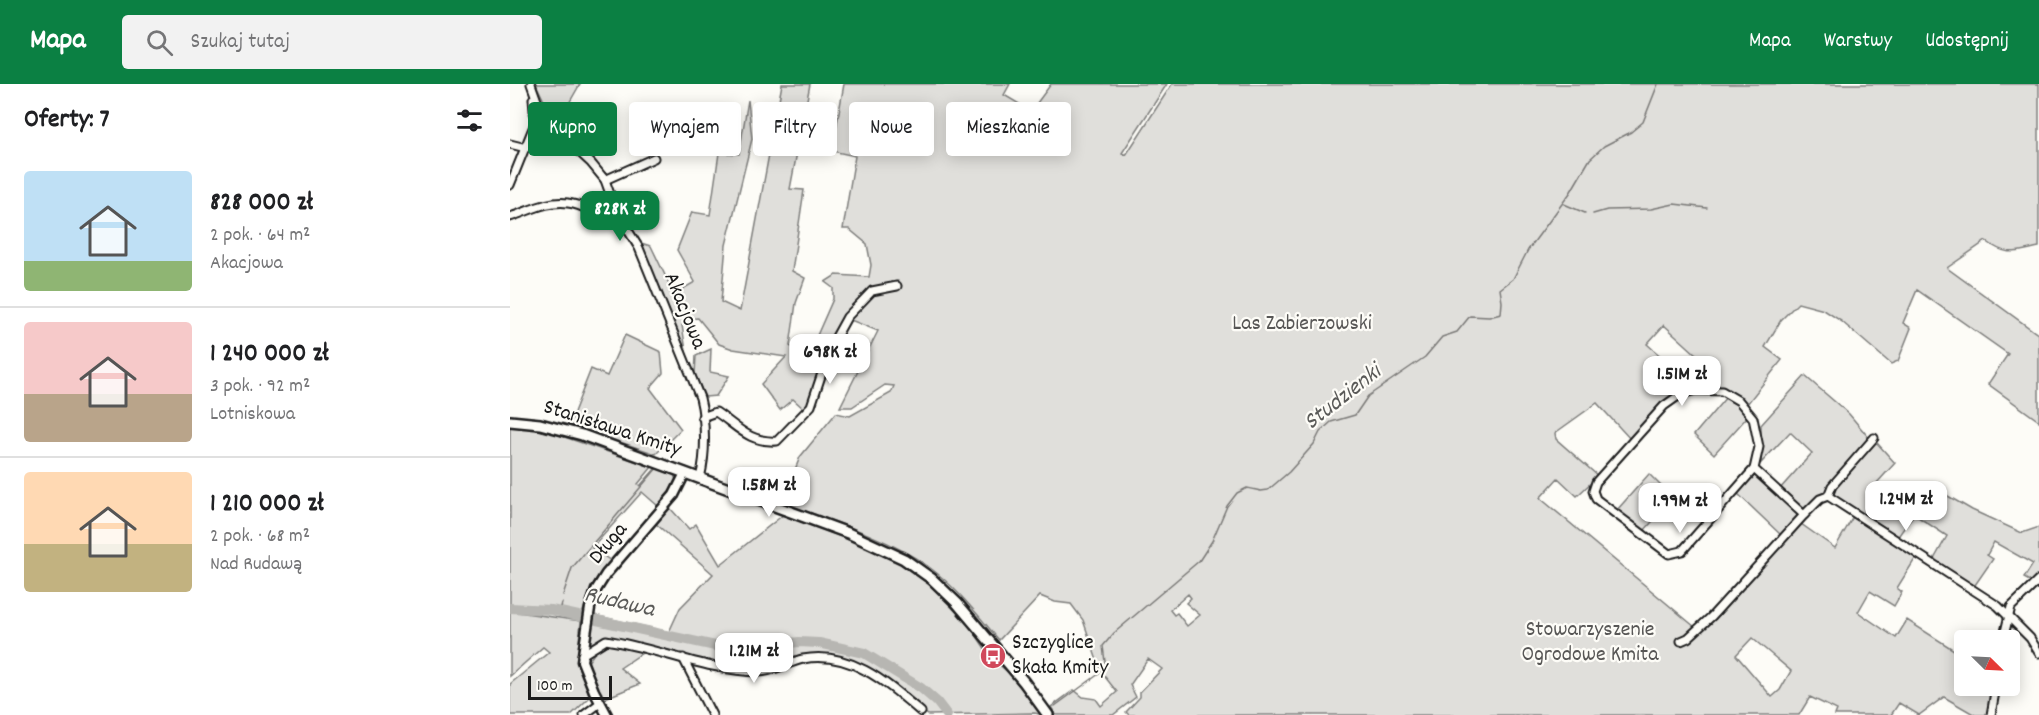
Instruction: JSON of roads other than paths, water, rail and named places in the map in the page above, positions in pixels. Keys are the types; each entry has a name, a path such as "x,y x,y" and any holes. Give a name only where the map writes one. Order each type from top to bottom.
{"main road":[{"name":"Stanisława Kmity","path":"510,421 540,424 574,432 878,545 914,565 945,591 1030,689 1048,715"}],"street":[{"path":"532,87 533,102"},
{"name":"Akacjowa","path":"532,87 539,102"},
{"path":"510,185 528,142"},
{"path":"510,144 526,148"},
{"name":"Akacjowa","path":"583,156 605,180 621,219 639,248 654,289 693,378 700,398 702,417 703,465 700,478"},
{"path":"605,180 654,158"},
{"path":"510,217 539,208 548,202 560,202 570,203 608,219 621,219"},
{"path":"702,417 716,412 746,436 765,442 777,441 811,406 838,330 854,308 872,291 897,286"},
{"path":"1696,390 1716,390 1727,393 1739,401 1751,414 1759,439 1754,470 1682,551 1676,554 1665,551 1596,499 1593,493 1596,482 1664,406 1681,394 1696,390"},
{"path":"1681,641 1688,638 1712,616 1804,515 1820,499 1828,496 1832,486 1874,438"},
{"path":"1754,470 1804,515"},
{"name":"Długa","path":"607,715 587,677 582,655 590,608 596,590 606,574 674,495 685,473"},
{"path":"1828,496 1944,570 2008,615 2030,638 2039,653"},
{"path":"2005,630 2011,607 2039,580"},
{"path":"582,655 606,640 683,658 761,672 806,659 850,663 870,671 921,712"},
{"path":"683,658 712,715"},
{"path":"1991,715 1994,696"},
{"path":"584,715 600,703"}],"waterway":[{"name":"Studzienki","path":"1055,706 1103,671 1105,662 1103,646 1114,633 1199,561 1212,541 1227,506 1237,493 1247,488 1268,490 1289,472 1314,444 1320,432 1331,422 1355,415 1368,396 1425,357 1442,337 1457,332 1470,316 1489,317 1501,314 1500,289 1513,279 1528,250 1570,193 1590,159 1604,146 1631,132 1643,122 1658,84"},
{"path":"1564,204 1585,213"},
{"path":"1593,214 1607,210 1651,209 1674,204 1707,208"},
{"path":"563,595 572,568 657,468"},
{"path":"560,611 562,603"},
{"name":"Rudawa","path":"510,608 551,610 729,649 799,642 819,643 864,653 921,688 937,702 947,715"}],"place":[{"name":"Szczyglice Skała Kmity","path":"993,656"}],"park label":[{"name":"Las Zabierzowski","path":"1302,324"},
{"name":"Stowarzyszenie Ogrodowe Kmita","path":"1590,642"}]}
